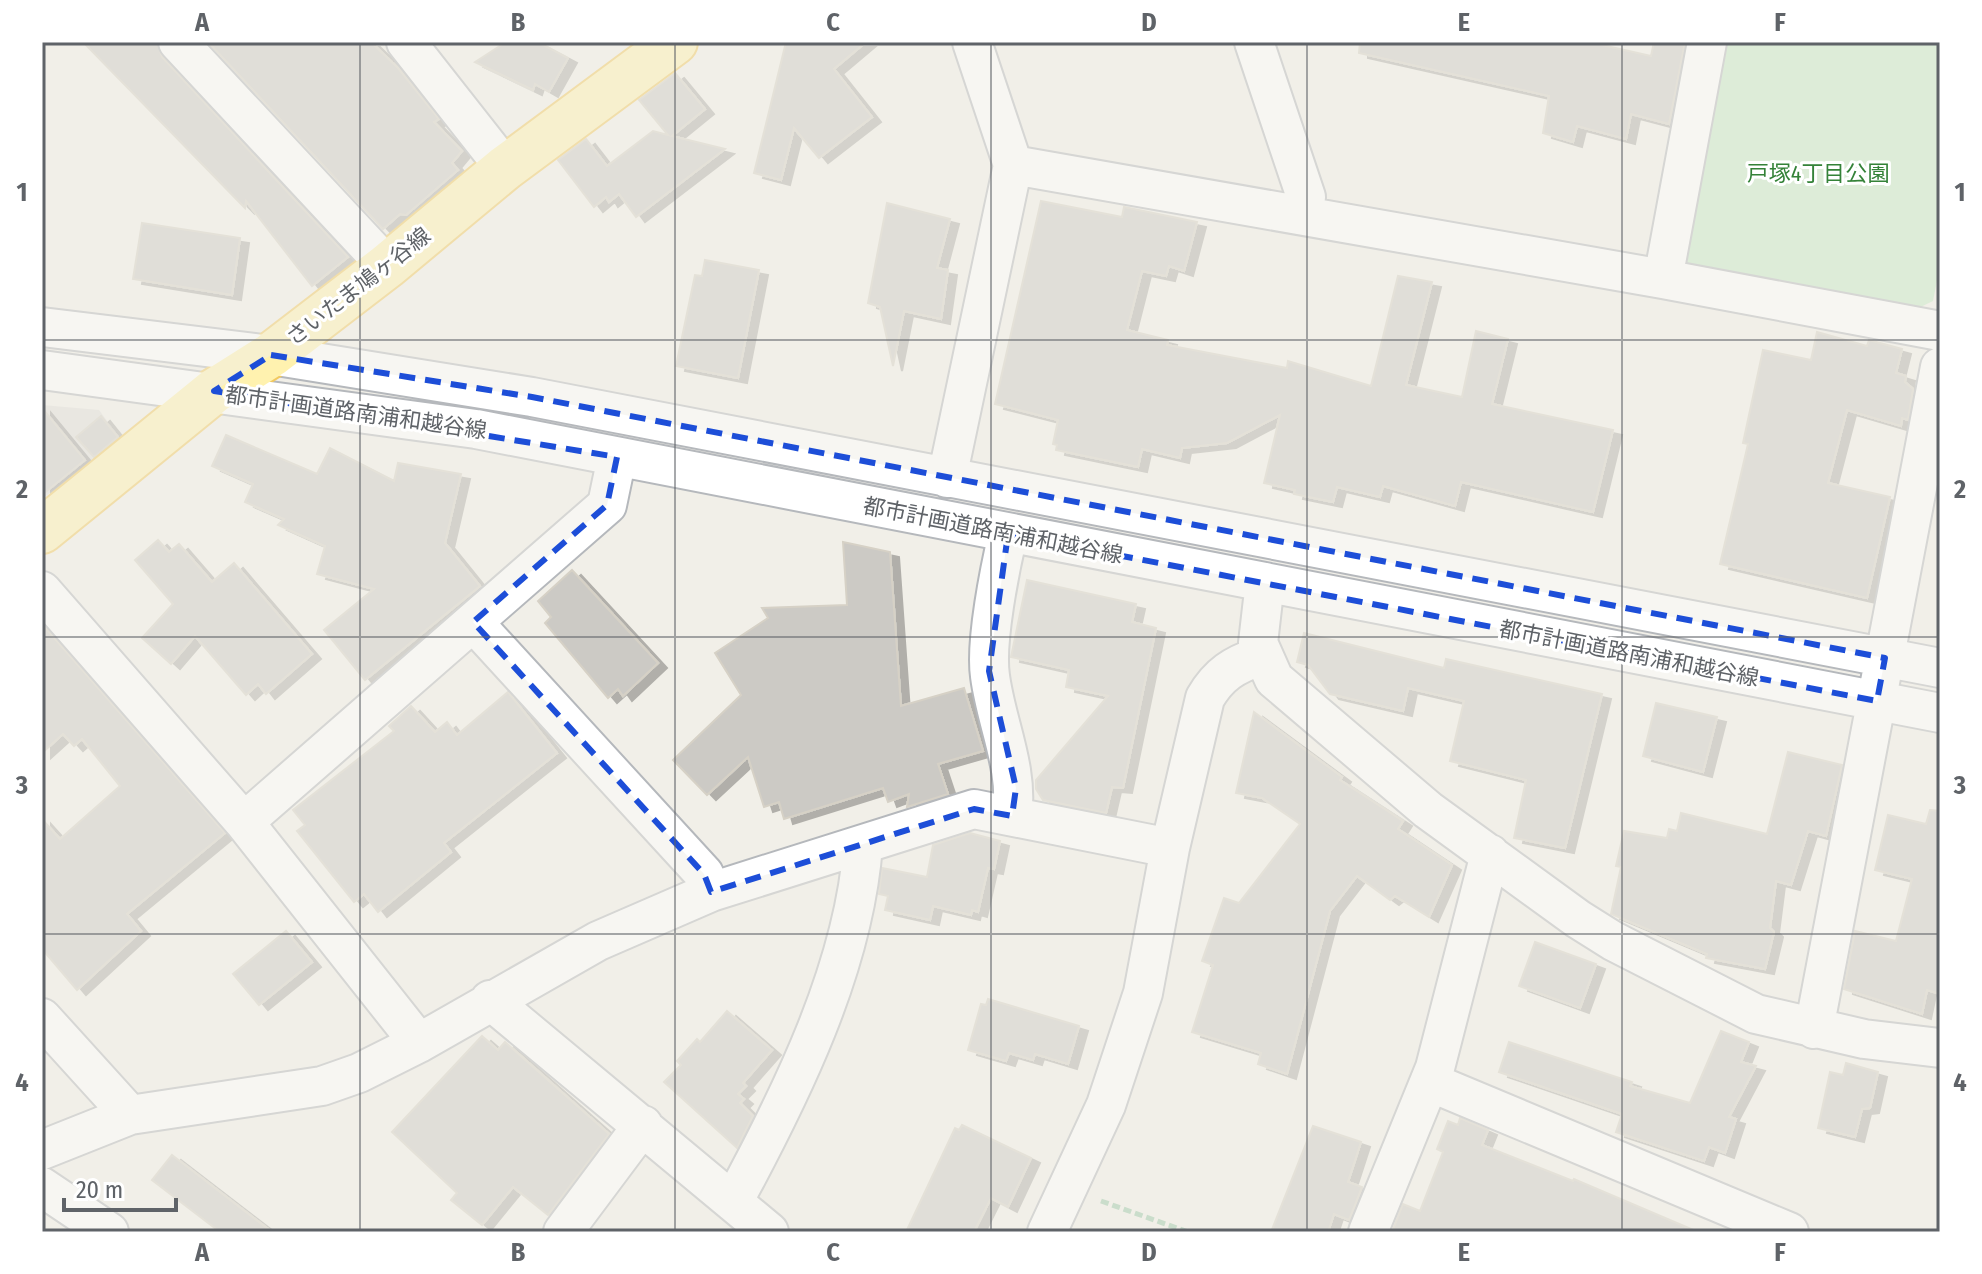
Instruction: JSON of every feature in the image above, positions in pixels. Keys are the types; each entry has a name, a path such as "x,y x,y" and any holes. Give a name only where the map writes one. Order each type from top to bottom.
{"main road":[{"name":"さいたま鳩ヶ谷線","path":"42,531 214,391 271,355 387,266 505,168 675,42"}],"street":[{"path":"178,42 387,266"},
{"path":"406,42 505,168"},
{"path":"947,478 1013,165 972,42"},
{"path":"1254,42 1306,197 1303,215"},
{"path":"1663,279 1707,42"},
{"path":"1013,165 1940,331"},
{"name":"都市計画道路南浦和越谷線","path":"42,327 271,355 532,397 1940,668"},
{"path":"1814,1029 1940,367"},
{"name":"都市計画道路南浦和越谷線","path":"42,370 476,429 1940,713"},
{"path":"244,822 607,505 617,457"},
{"path":"1008,534 999,574 989,671 1016,788 1012,816"},
{"path":"1265,582 1259,619 1260,656 1274,679 1428,810 1613,941 1756,1014 1814,1029 1940,1048"},
{"path":"42,591 244,822 419,1043"},
{"path":"473,622 704,874 711,892"},
{"path":"1047,1232 1106,1105 1143,993 1170,848 1205,698 1216,680 1234,665 1260,656"},
{"path":"42,1150 130,1115 322,1086 419,1043 598,941 711,892 974,809 1170,848"},
{"path":"490,1000 643,1125 748,1221 781,1115 838,965 861,871 863,845"},
{"path":"1368,1232 1430,1082 1490,854"},
{"path":"42,1018 130,1115"},
{"path":"1430,1082 1789,1232"},
{"path":"563,1232 643,1125"},
{"path":"42,1187 109,1232"}],"path":[{"path":"1100,1201 1188,1232"}],"highlighted area":[{"path":"271,355 532,397 1885,658 1877,701 1008,534 989,671 1016,788 1012,816 974,809 711,892 704,874 473,622 607,505 617,457 214,391"}],"shaded area":[{"path":"42,405 99,410 120,439 42,499"}],"green space":[{"name":"戸塚4丁目公園","path":"1719,42 1940,42 1940,265 1933,301 1906,314 1683,272"}],"building":[{"path":"83,42 157,42 162,57 348,257 312,286 246,201 245,208"},
{"path":"208,42 371,42 398,68 439,119 434,122 462,151 452,163 458,170 406,215 400,214 383,229"},
{"path":"506,42 538,42 568,58 549,92 535,84 533,90 475,62"},
{"path":"786,42 866,42 834,69 872,117 819,158 794,128 781,180 754,173"},
{"path":"1360,42 1589,42 1651,56 1654,42 1685,42 1669,124 1631,114 1626,139 1577,126 1573,142 1543,133 1549,96 1359,53"},
{"path":"675,73 705,109 672,136 725,149 636,217 619,194 609,202 606,197 594,207 558,160 586,139 607,166 653,131 668,135 639,100"},
{"path":"1041,201 1122,217 1124,207 1197,222 1184,271 1169,266 1166,276 1142,271 1127,330 1168,340 1167,345 1287,368 1288,361 1371,386 1398,276 1432,282 1406,385 1462,397 1476,331 1508,339 1492,404 1613,430 1593,512 1461,482 1455,506 1383,486 1380,497 1337,487 1333,502 1294,494 1295,490 1264,483 1280,415 1227,443 1182,448 1180,458 1142,449 1138,467 1056,450 1057,445 1053,444 1058,420 995,404"},
{"path":"887,203 950,219 937,268 948,270 941,319 904,311 893,366 880,307 868,303"},
{"path":"142,223 240,238 232,295 133,279"},
{"path":"705,260 759,270 738,378 676,366 695,275 702,276"},
{"path":"1817,332 1867,346 1869,340 1902,349 1896,373 1906,376 1905,382 1913,389 1908,420 1902,418 1901,426 1847,410 1828,483 1890,497 1867,598 1720,564 1748,444 1743,443 1763,350 1811,360"},
{"path":"42,408 85,460 42,495"},
{"path":"101,416 118,437 94,457 76,437"},
{"path":"226,435 317,474 330,448 394,481 398,463 461,474 445,543 480,586 365,680 324,630 374,589 317,574 325,546 278,525 284,519 245,502 253,484 212,466"},
{"path":"158,540 169,552 179,544 212,582 234,563 312,654 266,694 258,684 246,695 195,636 171,664 142,638 173,604 135,560"},
{"path":"843,542 890,552 901,706 964,688 983,751 938,764 948,794 907,807 909,794 888,802 883,788 784,819 779,802 764,807 748,757 707,795 673,760 741,695 715,653 768,618 762,608 847,605"},
{"path":"572,570 658,663 623,696 618,689 608,698 545,623 551,617 538,601"},
{"path":"1027,580 1136,604 1132,622 1156,628 1123,788 1112,787 1106,813 1043,800 1036,789 1036,780 1108,696 1066,687 1069,670 1011,657"},
{"path":"42,624 225,833 127,914 141,931 77,990 42,949 42,819 60,839 120,786 82,739 74,746 63,734 42,753"},
{"path":"1304,633 1444,668 1446,659 1602,694 1565,848 1514,838 1526,780 1450,761 1464,701 1408,688 1403,711 1330,694 1308,665 1297,662"},
{"path":"508,692 557,753 444,843 451,852 378,912 364,894 354,902 297,831 305,825 293,810 394,731 389,726 411,706 435,732 447,722 457,735"},
{"path":"1656,703 1717,717 1703,772 1643,756"},
{"path":"1254,712 1342,777 1340,780 1403,821 1398,829 1452,865 1429,917 1395,896 1390,900 1357,876 1330,911 1287,1074 1258,1064 1261,1053 1192,1032 1213,965 1202,961 1224,898 1239,903 1300,824 1262,798 1236,793"},
{"path":"1788,752 1842,765 1826,836 1808,831 1791,885 1776,881 1770,928 1774,932 1765,969 1706,958 1707,954 1611,914 1621,867 1616,866 1624,831 1667,838 1669,829 1677,831 1681,813 1767,834"},
{"path":"1930,810 1940,811 1940,994 1927,990 1922,1014 1844,989 1855,931 1896,941 1912,879 1875,870 1888,815 1926,824"},
{"path":"970,833 1000,841 994,869 988,868 978,912 972,910 971,915 933,906 930,920 885,910 888,896 879,894 882,868 927,877 933,845"},
{"path":"286,931 312,962 259,1005 233,974"},
{"path":"1535,942 1596,964 1580,1008 1519,986"},
{"path":"988,999 1079,1026 1068,1064 1035,1054 1033,1060 1009,1053 1006,1061 968,1050 981,1004 986,1005"},
{"path":"727,1011 772,1050 743,1083 746,1086 738,1094 744,1099 740,1103 753,1116 737,1148 664,1082 681,1065 677,1061 697,1039 700,1042"},
{"path":"1721,1031 1749,1042 1741,1062 1756,1066 1729,1117 1736,1119 1725,1153 1709,1147 1704,1161 1616,1132 1622,1114 1499,1072 1509,1042 1632,1082 1630,1086 1690,1103"},
{"path":"482,1036 498,1050 505,1042 609,1134 548,1215 513,1187 482,1225 451,1200 457,1193 392,1132"},
{"path":"1846,1063 1878,1072 1870,1108 1862,1109 1855,1137 1818,1128 1830,1072 1843,1075"},
{"path":"1460,1118 1488,1130 1482,1145 1574,1179 1698,1232 1392,1232 1403,1204 1420,1211 1443,1152 1437,1149 1448,1121 1458,1125"},
{"path":"962,1125 1031,1158 1008,1207 991,1198 974,1232 906,1232 955,1128 959,1130"},
{"path":"1313,1126 1361,1142 1348,1182 1362,1187 1349,1220 1334,1214 1328,1232 1271,1232"},
{"path":"172,1155 272,1232 220,1232 152,1180"}]}
